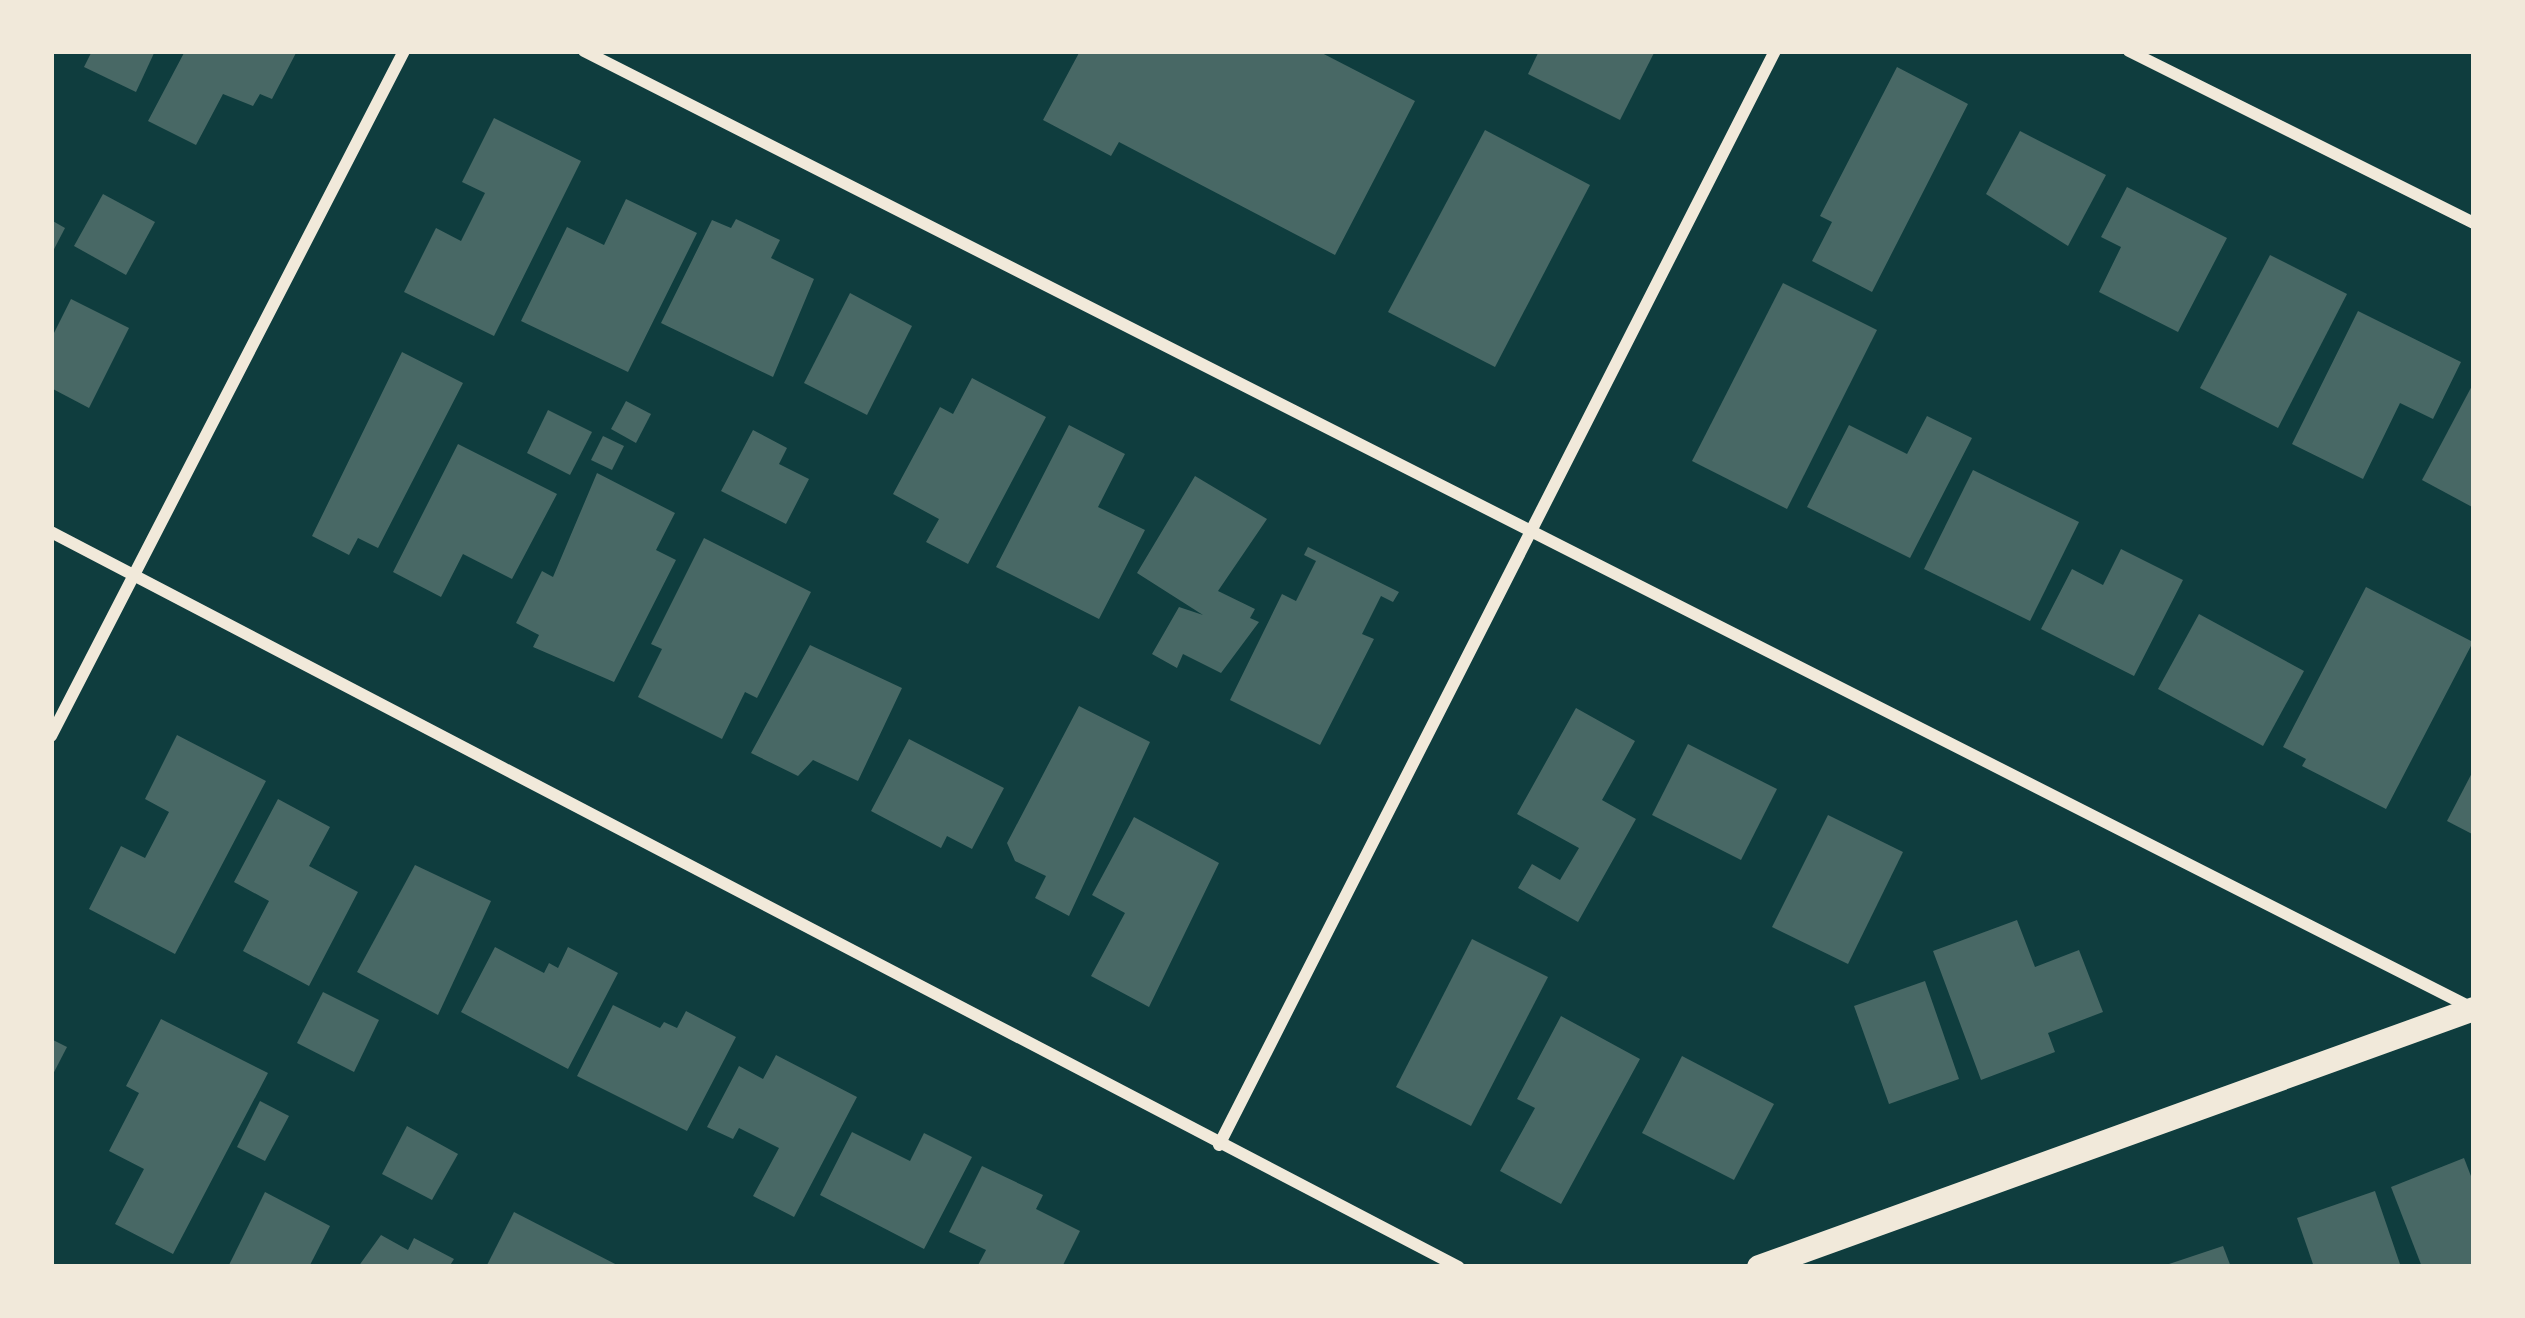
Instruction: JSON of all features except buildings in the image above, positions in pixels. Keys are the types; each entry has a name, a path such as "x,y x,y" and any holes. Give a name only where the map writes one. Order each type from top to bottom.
{"main road":[{"path":"1760,1267 2474,1009"}],"street":[{"path":"51,736 404,51"},
{"path":"584,51 2474,1009"},
{"path":"1219,1145 1775,51"},
{"path":"2128,51 2474,223"},
{"path":"51,532 1459,1267"}]}
